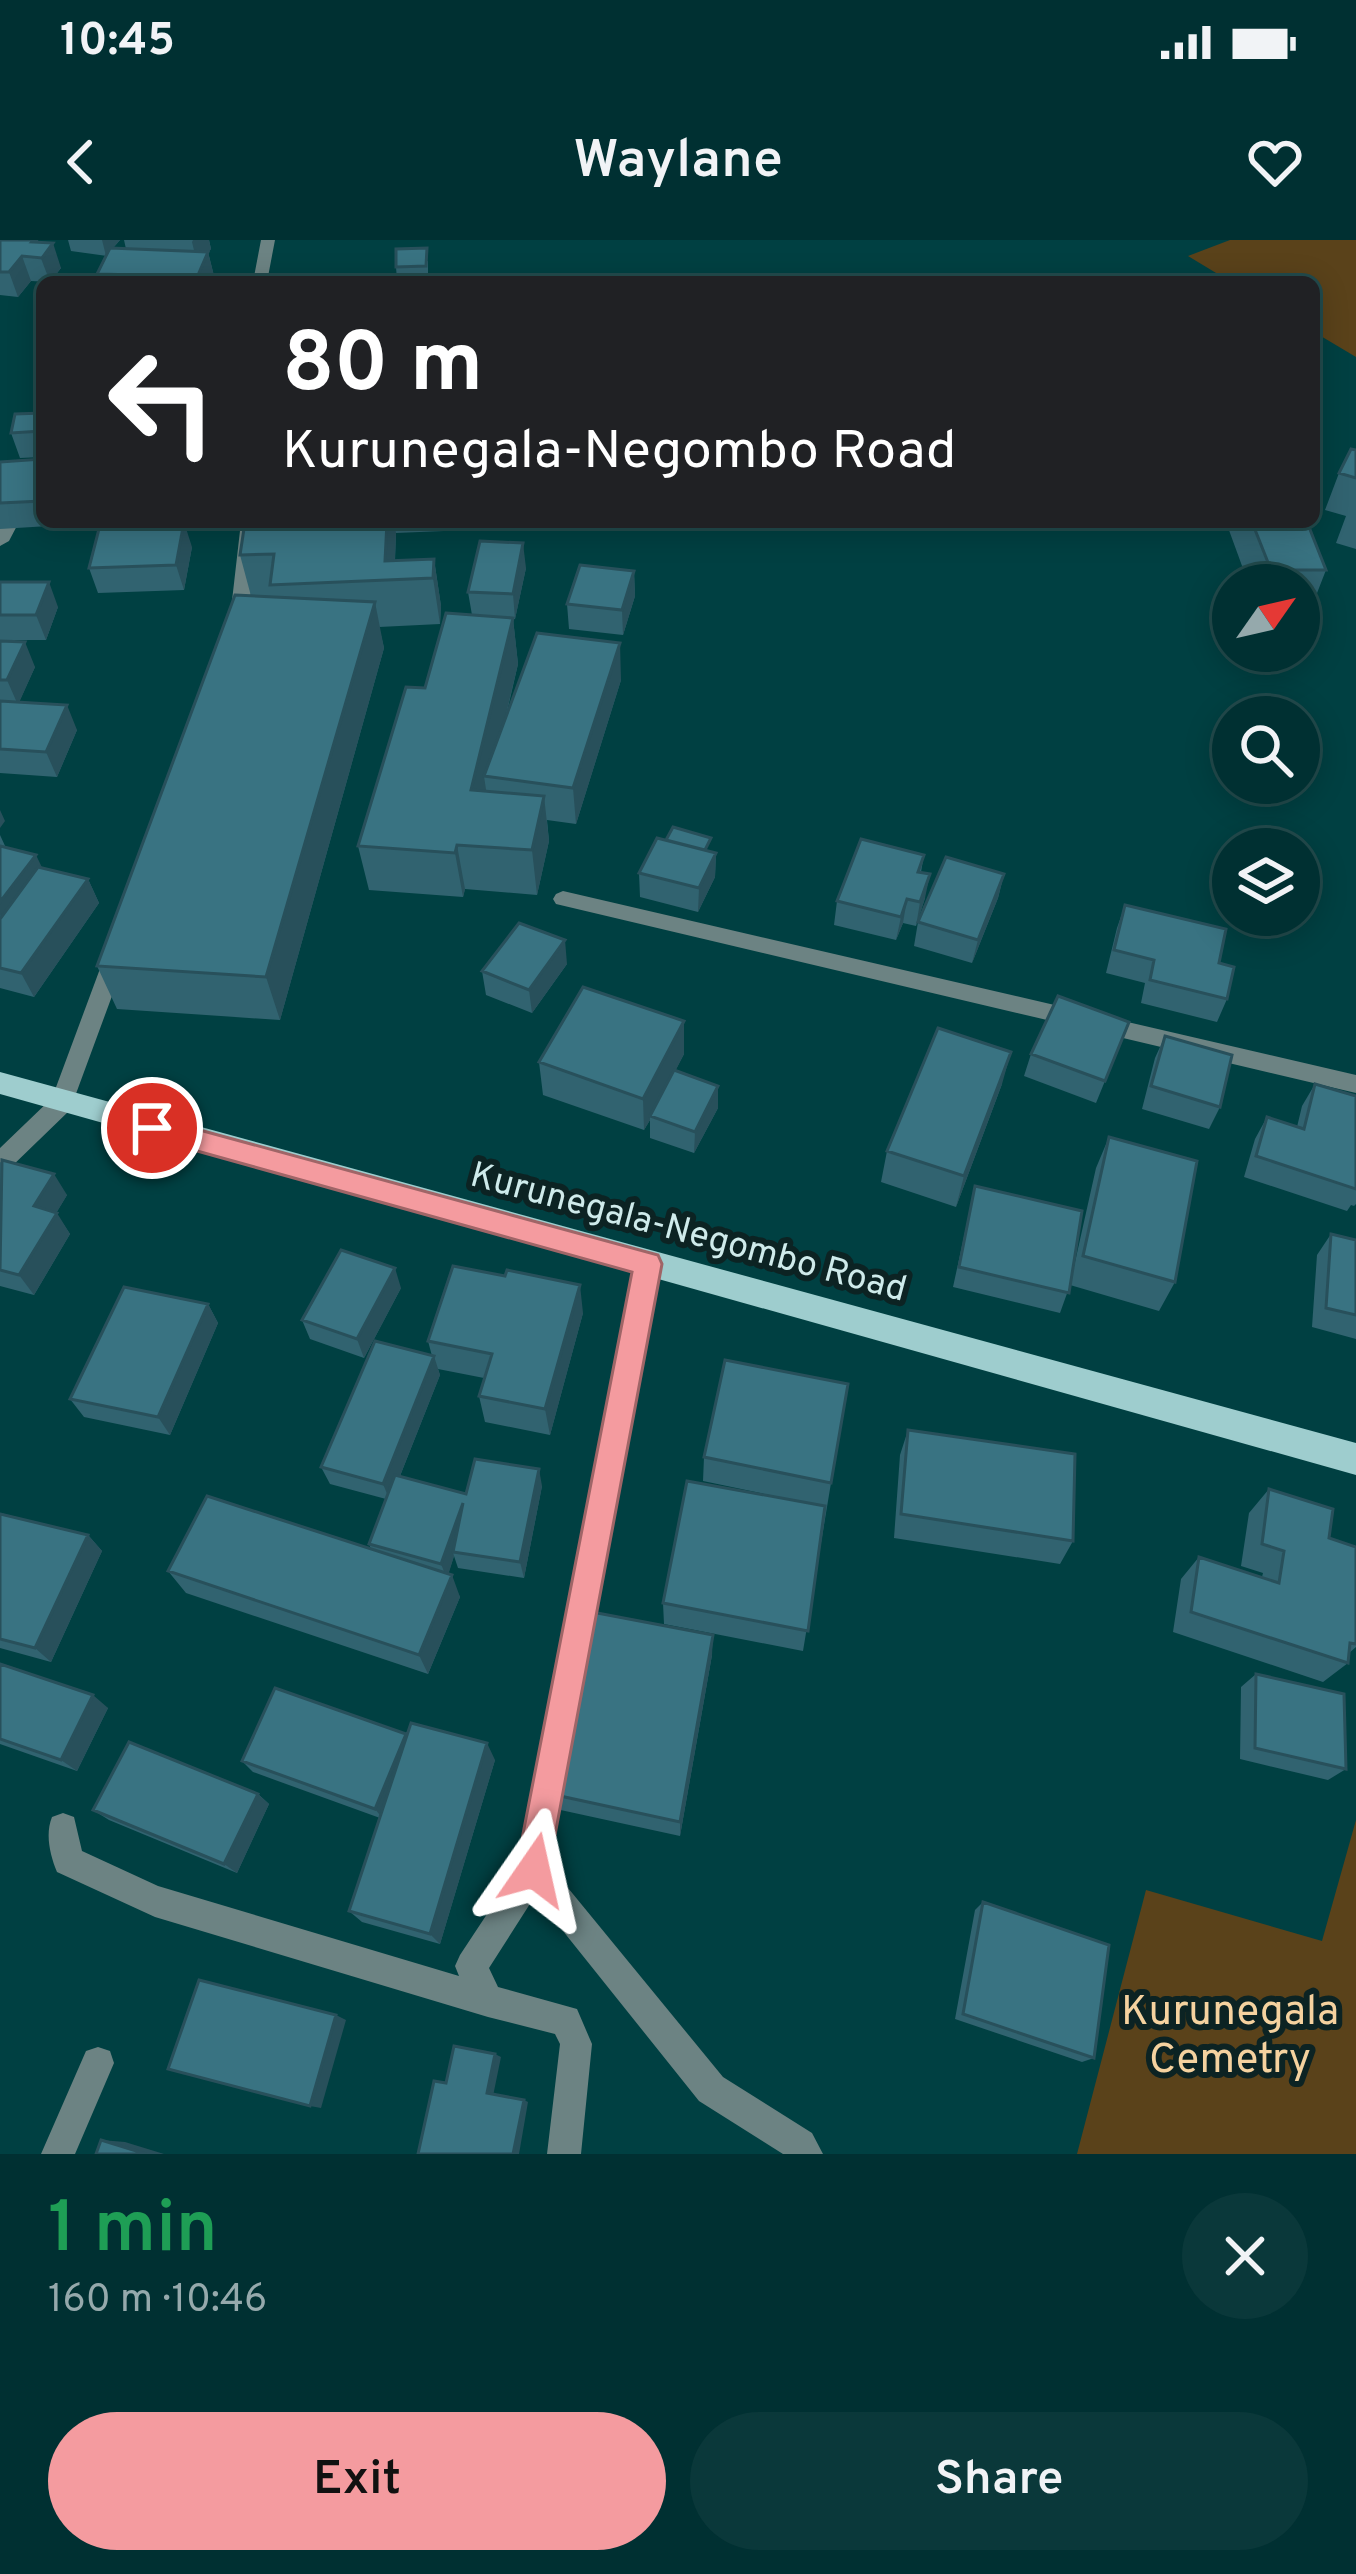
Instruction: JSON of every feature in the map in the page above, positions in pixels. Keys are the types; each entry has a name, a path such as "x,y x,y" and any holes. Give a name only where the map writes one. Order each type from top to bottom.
{"main road":[{"name":"Kurunegala-Negombo Road","path":"0,1083 1356,1459"}],"street":[{"path":"261,276 268,240"},
{"path":"0,542 36,473"},
{"path":"229,654 237,632 249,528"},
{"path":"563,899 1356,1084"},
{"path":"0,1163 62,1103 122,940"},
{"path":"488,2002 471,1966 534,1870 648,1264"},
{"path":"63,1828 68,1861 155,1901 488,2002 566,2020 576,2044 564,2154"},
{"path":"534,1870 711,2089 800,2145 806,2154"},
{"path":"58,2154 98,2062"}],"green space":[{"path":"1230,240 1356,240 1356,357 1320,336 1320,276 1221,276 1188,256"},
{"name":"Kurunegala Cemetry","path":"1356,1820 1356,2154 1077,2154 1146,1890 1322,1941"}],"building":[{"path":"0,240 53,243 42,258 22,256 9,272 0,272"},
{"path":"110,248 208,252 198,276 97,274"},
{"path":"427,248 426,266 396,267 396,249"},
{"path":"36,413 36,431 11,433 15,414"},
{"path":"1351,449 1356,450 1356,478 1339,473"},
{"path":"36,459 36,501 0,503 0,462"},
{"path":"99,528 183,528 176,565 89,568"},
{"path":"244,528 387,528 385,561 434,559 433,578 270,585 274,554 240,555"},
{"path":"1254,528 1309,528 1326,570 1320,570 1320,564 1269,564"},
{"path":"480,541 523,543 513,594 468,592"},
{"path":"580,565 634,571 622,610 567,604"},
{"path":"0,582 49,582 36,615 0,615"},
{"path":"235,595 375,602 266,977 97,966"},
{"path":"446,613 513,618 471,790 544,796 532,850 457,845 455,853 358,846 406,687 425,688"},
{"path":"537,633 620,643 573,788 484,776"},
{"path":"0,641 25,642 7,680 0,680"},
{"path":"0,701 67,705 46,752 0,749"},
{"path":"673,827 711,838 705,850 666,840"},
{"path":"657,838 716,853 699,888 639,873"},
{"path":"861,839 924,855 918,872 930,874 920,902 907,899 901,917 837,901"},
{"path":"0,846 36,855 0,902"},
{"path":"946,857 1004,874 978,940 918,922"},
{"path":"38,867 88,879 21,973 0,968 0,919"},
{"path":"1125,905 1212,926 1212,936 1225,936 1219,963 1234,967 1227,999 1150,980 1154,960 1114,950"},
{"path":"519,923 565,940 529,990 482,971"},
{"path":"583,987 684,1021 643,1099 539,1062"},
{"path":"1058,996 1129,1022 1105,1081 1031,1054"},
{"path":"938,1028 1011,1052 964,1176 887,1151"},
{"path":"1165,1036 1232,1055 1220,1107 1151,1086"},
{"path":"674,1070 718,1086 695,1132 650,1116"},
{"path":"1315,1084 1356,1096 1356,1189 1256,1156 1267,1117 1304,1129"},
{"path":"1109,1137 1197,1161 1175,1282 1083,1256"},
{"path":"2,1160 54,1174 34,1206 57,1213 19,1275 0,1270"},
{"path":"975,1186 1082,1211 1069,1293 959,1267"},
{"path":"1331,1234 1356,1240 1356,1315 1326,1308"},
{"path":"341,1250 395,1268 357,1339 302,1320"},
{"path":"453,1266 505,1276 507,1270 580,1285 545,1409 479,1396 492,1354 428,1341"},
{"path":"124,1287 208,1304 158,1417 70,1399"},
{"path":"375,1341 434,1356 383,1484 321,1467"},
{"path":"725,1360 848,1384 831,1483 704,1457"},
{"path":"908,1430 1075,1454 1073,1541 901,1514"},
{"path":"475,1459 539,1469 520,1562 453,1552 463,1503 441,1564 369,1544 395,1475 466,1494"},
{"path":"687,1481 825,1506 808,1631 663,1603"},
{"path":"1269,1489 1333,1509 1329,1538 1356,1547 1356,1644 1350,1643 1348,1663 1191,1612 1199,1557 1279,1583 1284,1551 1262,1544"},
{"path":"207,1496 452,1575 419,1655 168,1571"},
{"path":"0,1514 88,1535 35,1648 0,1639"},
{"path":"592,1612 713,1635 680,1822 551,1794"},
{"path":"0,1664 93,1695 61,1760 0,1739"},
{"path":"1256,1674 1344,1694 1346,1769 1255,1748"},
{"path":"275,1688 406,1734 375,1809 242,1761"},
{"path":"411,1723 487,1743 430,1934 349,1911"},
{"path":"129,1742 258,1794 224,1864 93,1810"},
{"path":"983,1902 1109,1945 1094,2058 963,2014"},
{"path":"199,1980 336,2015 310,2106 168,2069"},
{"path":"454,2046 495,2054 487,2093 524,2100 513,2154 418,2154 434,2081 446,2083"},
{"path":"101,2140 146,2154 96,2154"}],"route":[{"path":"152,1128 648,1264 534,1870"}]}
